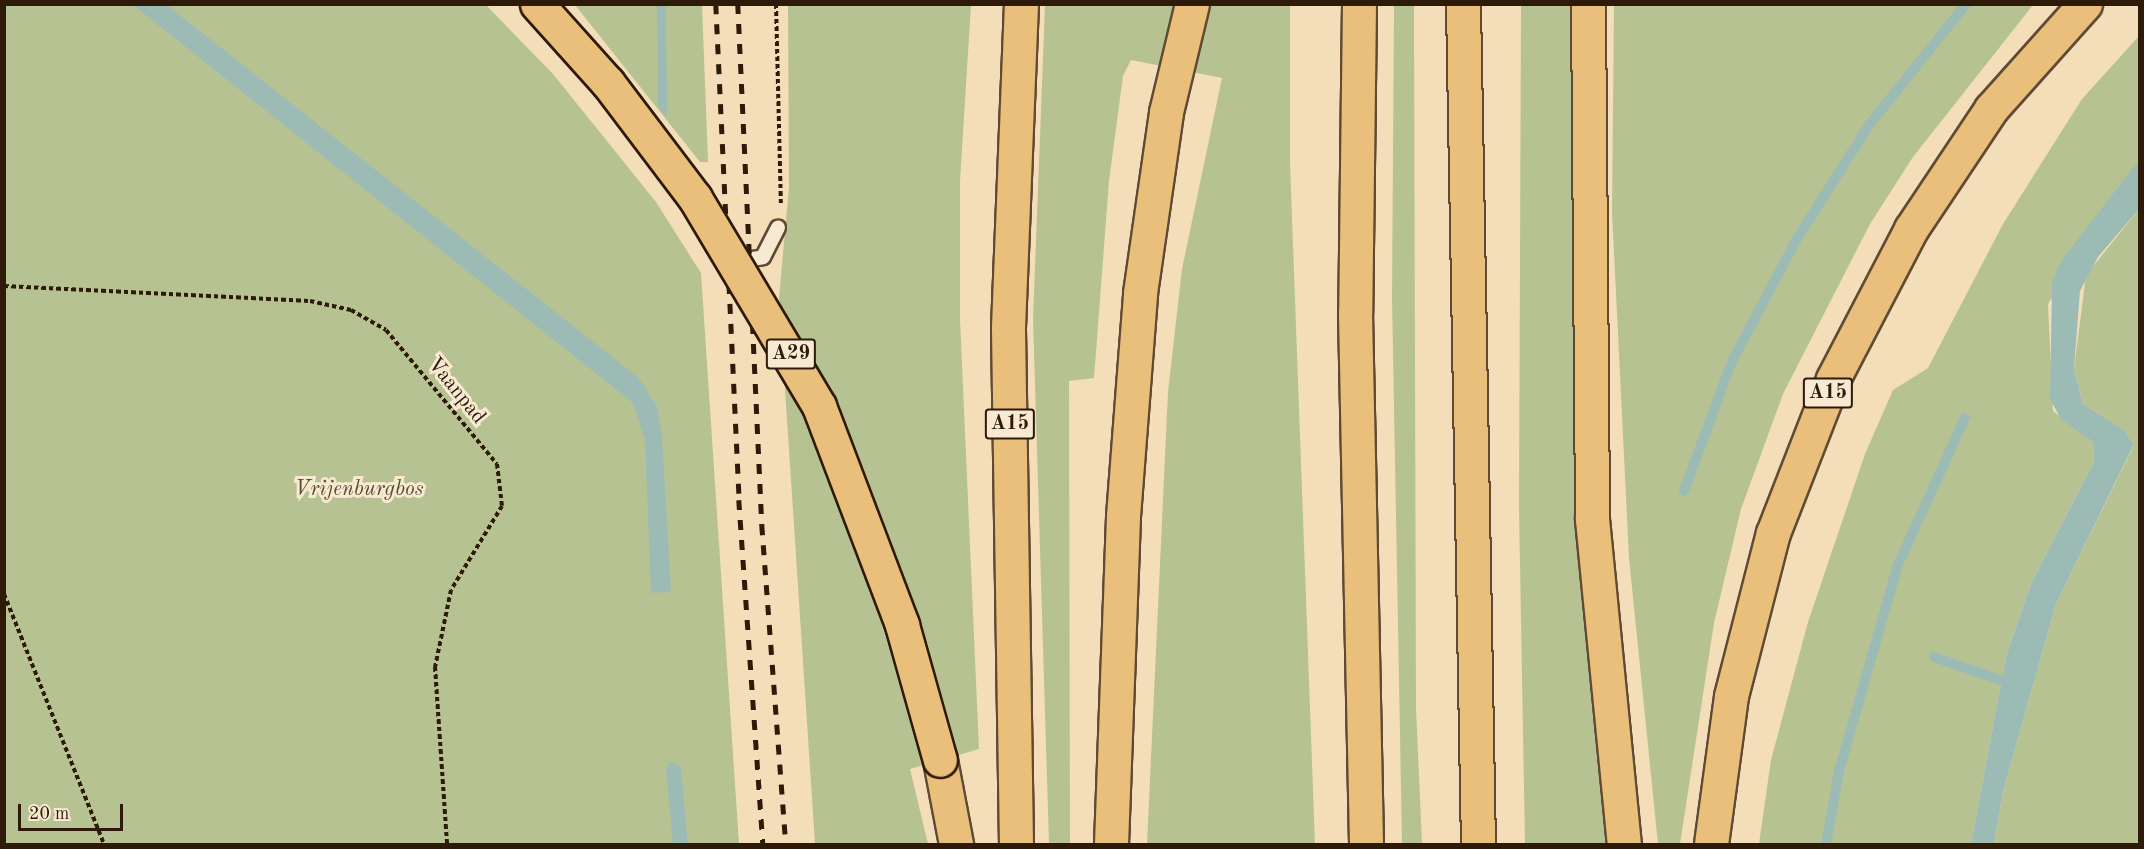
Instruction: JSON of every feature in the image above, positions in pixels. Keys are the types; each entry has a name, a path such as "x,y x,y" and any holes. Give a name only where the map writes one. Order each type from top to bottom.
{"highway":[{"name":"A29","path":"537,4 615,92 695,198 819,406 902,625 940,760 956,844"},
{"name":"A15","path":"1016,844 1008,327 1021,4"},
{"path":"1111,844 1123,516 1140,293 1175,69 1192,4"},
{"path":"1359,4 1355,313 1366,844"},
{"path":"1462,4 1478,844"},
{"path":"1588,4 1592,519 1624,844"},
{"name":"A15","path":"1711,844 1731,696 1773,533 1833,379 1911,230 1991,109 2085,4"}],"lane":[{"path":"726,262 763,257 778,228"}],"path":[{"path":"776,4 778,228"},
{"name":"Vaanpad","path":"4,286 310,301 351,310 386,330 496,464 502,506 451,590 435,667 447,844"},
{"path":"4,594 104,844"}],"green space":[{"name":"Vrijenburgbos","path":"4,5 486,5 553,74 656,202 701,273 739,844 5,844"},
{"path":"575,5 702,5 708,162 700,162"},
{"path":"788,5 971,5 960,181 960,319 979,749 910,769 928,844 815,844 779,298 789,187"},
{"path":"1045,5 1290,5 1290,163 1315,844 1147,844 1168,392 1182,269 1222,78 1131,60 1123,76 1109,181 1094,378 1069,381 1070,844 1049,844 1033,319"},
{"path":"1394,5 1414,5 1416,707 1422,844 1402,844 1392,298"},
{"path":"1521,5 1570,5 1577,464 1610,844 1525,844 1519,508"},
{"path":"1614,5 2033,5 1913,157 1870,224 1783,394 1741,509 1714,623 1680,844 1658,844 1629,558 1612,212"},
{"path":"2139,36 2139,160 2048,304 2053,411 2093,442 2094,462 2032,581 2006,656 1971,844 1759,844 1771,760 1808,622 1865,454 1893,390 1928,368 2003,224 2082,99"},
{"path":"2139,209 2139,844 1994,844 2003,792 2056,604 2133,447 2126,431 2083,404 2074,369 2086,275"}],"water":[{"path":"133,5 167,5 639,378 657,406 662,436 671,592 651,593 645,440 633,403"},
{"path":"657,5 666,5 667,118 658,106"},
{"path":"2139,160 2139,209 2098,257 2080,291 2074,369 2083,404 2126,431 2133,446 2056,604 2003,792 1994,844 1971,844 2006,656 2032,581 2094,462 2093,442 2061,419 2050,399 2052,283 2061,261"},
{"path":"670,761 681,768 688,844 673,844 666,769"}],"waterway":[{"path":"1684,491 1732,361 1798,237 1869,125 1966,4"},
{"path":"1826,844 1839,771 1897,567 1965,418"},
{"path":"1934,657 2000,680"}],"railway":[{"path":"716,4 739,500 763,844"},
{"path":"738,4 762,525 786,844"}]}
